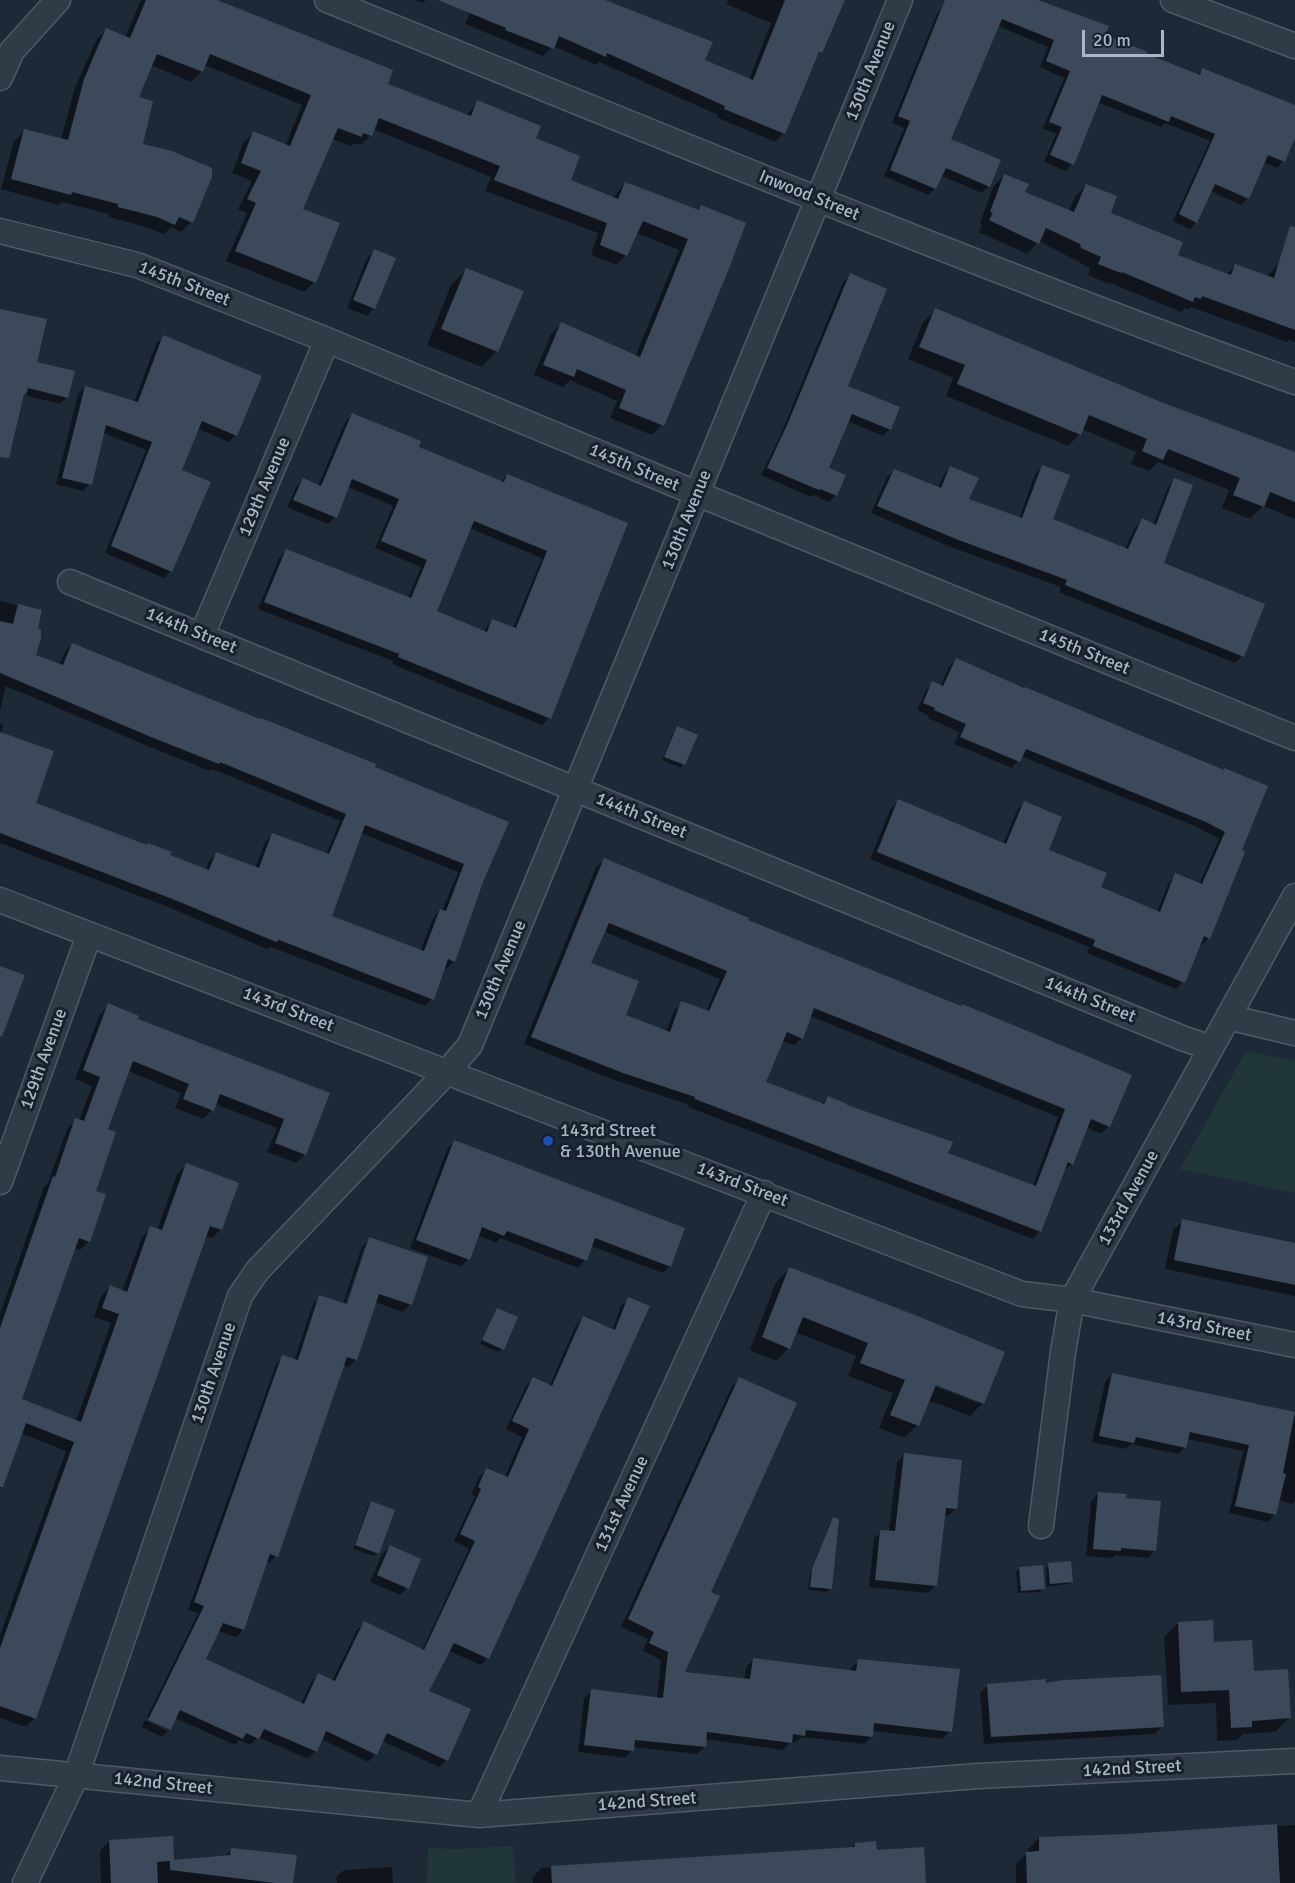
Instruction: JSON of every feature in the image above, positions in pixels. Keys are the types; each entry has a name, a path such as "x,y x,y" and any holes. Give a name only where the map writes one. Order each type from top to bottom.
{"street":[{"path":"0,78 12,51 58,0"},
{"name":"Inwood Street","path":"327,0 818,200 1114,316 1295,382"},
{"name":"130th Avenue","path":"25,1883 76,1776 244,1290 257,1271 448,1071 470,1044 577,789 900,0"},
{"path":"1173,0 1295,46"},
{"name":"145th Street","path":"0,231 137,265 327,340 1295,738"},
{"name":"129th Avenue","path":"202,635 327,340"},
{"name":"144th Street","path":"70,582 1211,1048"},
{"name":"133rd Avenue","path":"1041,1526 1072,1300 1295,896"},
{"name":"143rd Street","path":"0,900 1022,1294 1072,1300 1295,1345"},
{"name":"129th Avenue","path":"0,1182 89,935"},
{"path":"1228,1017 1295,1033"},
{"name":"131st Avenue","path":"479,1815 764,1193"},
{"name":"142nd Street","path":"0,1768 479,1815 978,1776 1295,1761"}],"green space":[{"path":"1246,1051 1295,1061 1295,1193 1180,1169"},
{"path":"513,1846 516,1883 427,1883 428,1848"}],"building":[{"path":"146,0 217,0 393,70 388,84 471,116 477,100 541,126 536,138 580,156 571,180 618,199 625,182 699,210 701,205 746,223 664,426 619,408 626,390 577,369 574,377 543,365 561,322 640,357 688,239 643,221 627,256 600,245 607,223 494,180 500,166 379,118 372,136 363,133 362,137 338,128 303,209 340,223 316,283 235,251 256,203 247,199 261,171 241,163 253,131 290,146 311,95 210,54 203,72 157,54 139,97 153,101 143,144 172,151 212,168 212,177 193,223 179,217 175,225 157,217 118,207 118,204 72,192 71,195 11,179 24,129 68,140 84,79 106,28 130,38"},
{"path":"438,0 605,0 713,42 705,60 753,80 785,0 845,0 822,53 819,52 785,134 724,109 725,106 607,53 606,57 559,36 554,49"},
{"path":"945,0 1038,0 1109,26 1105,35 1148,52 1147,54 1200,75 1202,68 1295,105 1295,138 1285,162 1268,155 1249,199 1215,184 1197,223 1179,214 1215,134 1171,116 1169,122 1102,95 1074,165 1050,155 1062,127 1049,122 1070,71 1046,61 1054,40 1002,19 951,139 1001,160 990,187 946,168 936,189 890,170 910,121 898,116"},
{"path":"1004,174 1029,184 1025,192 1074,212 1086,184 1117,196 1111,213 1183,242 1178,255 1231,275 1235,264 1274,278 1290,226 1295,227 1295,330 1202,296 1201,299 1195,297 1193,302 1098,264 1101,257 1046,228 1039,244 989,220"},
{"path":"374,249 396,258 375,309 353,300"},
{"path":"466,268 524,291 498,352 441,329"},
{"path":"850,273 887,289 848,386 900,407 891,430 852,414 829,468 846,475 837,496 767,468"},
{"path":"935,308 1166,404 1295,452 1295,502 1270,492 1264,507 1233,495 1240,478 1168,449 1163,460 1142,451 1147,439 1089,415 1081,435 957,384 965,365 919,347"},
{"path":"0,309 47,319 37,362 75,371 68,398 28,388 26,395 24,394 9,458 0,457"},
{"path":"163,335 262,376 237,436 202,421 182,470 211,482 172,572 111,546 152,442 106,425 92,485 62,478 85,386 138,402"},
{"path":"352,413 421,441 419,447 504,482 507,474 628,523 551,719 398,657 399,654 264,602 286,549 411,598 427,560 381,541 399,499 352,479 337,518 293,500 303,478 321,486","holes":["474,521 547,551 516,628 492,619 487,632 437,611"]},
{"path":"1042,465 1070,475 1053,519 1128,549 1142,518 1156,525 1174,478 1193,485 1164,563 1265,604 1244,657 1065,585 1067,580 956,539 877,506 894,469 941,488 950,466 979,478 969,499 1022,518"},
{"path":"18,604 42,610 38,628 41,630 41,638 36,655 63,665 72,643 376,764 375,767 509,822 483,882 455,962 448,959 434,1000 279,940 276,942 175,900 0,833 0,732 54,751 36,803 147,845 148,843 172,852 170,855 209,870 216,852 259,868 272,833 329,854 346,814 220,762 219,764 151,737 0,673 0,621 13,624","holes":["365,825 464,864 446,911 440,909 424,951 332,916"]},
{"path":"956,658 1024,688 1268,786 1242,850 1245,852 1210,939 1204,936 1185,983 1093,946 1095,940 877,852 898,799 1006,844 1024,801 1062,817 1049,850 1107,873 1101,887 1160,912 1175,873 1202,884 1225,832 1206,822 1026,749 1020,762 960,737 966,724 923,703 932,681 943,686"},
{"path":"677,726 698,735 685,765 664,757"},
{"path":"604,858 749,918 748,920 961,1006 962,1004 1132,1075 1110,1127 1091,1119 1073,1165 1068,1162 1041,1232 695,1099 695,1097 623,1073 531,1037","holes":["609,923 727,971 709,1011 681,1001 670,1032 626,1015 639,981 591,963","814,1008 1065,1109 1036,1186 948,1153 953,1142 847,1105 828,1096 824,1104 766,1082 787,1032 803,1039"]},
{"path":"0,966 25,975 2,1037 0,1036"},
{"path":"108,1003 139,1016 138,1019 330,1093 306,1155 275,1143 284,1119 220,1094 214,1111 183,1099 189,1084 133,1061 108,1129 116,1132 96,1191 106,1194 98,1219 90,1242 79,1238 22,1399 81,1422 119,1314 102,1308 110,1285 127,1292 150,1226 162,1230 186,1163 239,1183 222,1230 210,1226 36,1719 0,1706 0,1648 74,1442 26,1423 3,1487 0,1487 0,1328 75,1118 84,1121 100,1077 83,1070"},
{"path":"454,1140 685,1228 671,1267 595,1238 587,1261 507,1231 504,1236 482,1227 470,1260 416,1240"},
{"path":"1182,1219 1295,1243 1295,1285 1174,1260"},
{"path":"369,1237 428,1257 412,1305 379,1294 357,1360 347,1357 278,1557 270,1554 244,1630 223,1623 206,1659 304,1704 318,1673 335,1681 364,1621 424,1650 475,1541 460,1534 481,1489 478,1487 486,1468 508,1477 529,1429 512,1421 533,1377 552,1386 583,1316 615,1330 628,1297 650,1306 489,1659 454,1643 429,1691 471,1709 448,1761 387,1733 377,1755 326,1731 317,1752 264,1729 259,1739 246,1733 243,1739 180,1710 171,1730 148,1720 204,1606 194,1602 282,1355 298,1360 319,1295 347,1304"},
{"path":"789,1267 1005,1352 984,1404 936,1385 919,1426 890,1415 905,1380 860,1363 868,1343 803,1317 790,1349 762,1337"},
{"path":"497,1308 518,1317 504,1350 482,1340"},
{"path":"1112,1373 1295,1412 1283,1473 1286,1474 1276,1515 1235,1506 1249,1445 1190,1432 1186,1448 1136,1437 1134,1443 1099,1436"},
{"path":"739,1377 797,1403 711,1592 720,1596 685,1672 750,1679 753,1658 856,1671 858,1659 960,1669 952,1732 874,1723 873,1737 806,1730 805,1736 793,1734 792,1743 707,1732 706,1747 635,1740 634,1751 584,1745 591,1689 663,1698 668,1652 649,1643 654,1632 628,1619"},
{"path":"904,1453 962,1460 957,1509 946,1508 937,1586 875,1580 880,1530 895,1531"},
{"path":"1098,1492 1127,1494 1126,1498 1161,1501 1156,1551 1121,1548 1121,1551 1093,1549"},
{"path":"371,1501 395,1510 379,1554 355,1545"},
{"path":"833,1517 839,1519 832,1589 810,1587 812,1569"},
{"path":"390,1545 421,1559 409,1589 377,1575"},
{"path":"1071,1561 1073,1582 1050,1584 1048,1563"},
{"path":"1043,1565 1045,1589 1021,1591 1019,1567"},
{"path":"1213,1620 1214,1642 1252,1640 1254,1671 1288,1669 1291,1718 1252,1721 1252,1727 1231,1728 1229,1690 1181,1692 1178,1622"},
{"path":"1161,1675 1164,1727 991,1737 987,1684 1046,1679 1046,1683"},
{"path":"1277,1824 1280,1883 1027,1883 1026,1852 1039,1851 1039,1837 1128,1834"},
{"path":"173,1836 174,1860 230,1855 231,1848 297,1855 293,1883 275,1883 170,1870 170,1861 157,1862 158,1883 111,1883 109,1840"},
{"path":"876,1841 877,1850 924,1847 926,1883 552,1883 551,1866 855,1847 855,1843"}],"place":[{"name":"143rd Street & 130th Avenue","path":"548,1141"}]}
